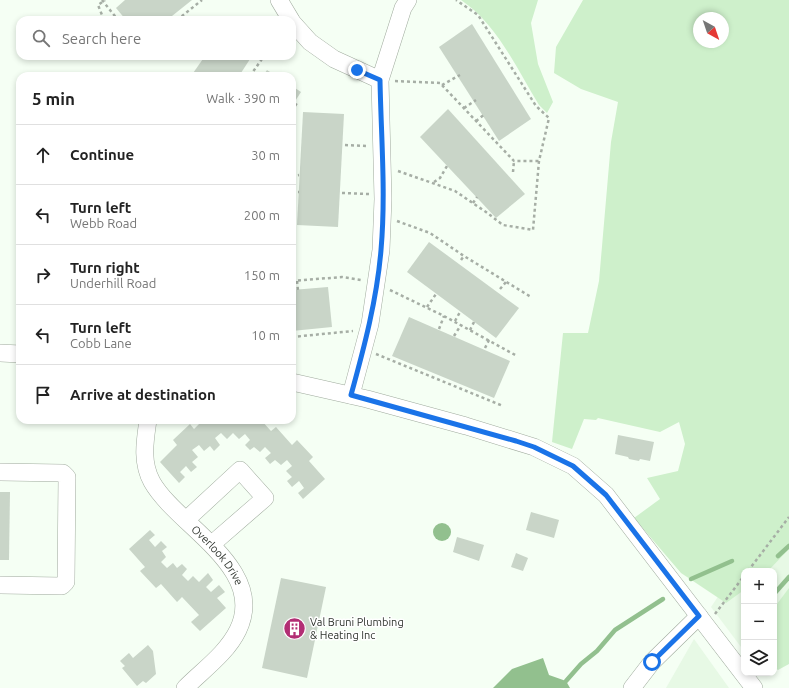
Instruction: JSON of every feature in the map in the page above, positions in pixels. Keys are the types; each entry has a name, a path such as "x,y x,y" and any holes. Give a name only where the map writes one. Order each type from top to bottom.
{"street":[{"path":"279,0 288,16"},
{"path":"351,395 370,324 381,250 387,80 403,8 408,0"},
{"path":"296,27 310,42 334,60 387,80"},
{"path":"0,353 16,354"},
{"path":"296,383 351,395 516,441 534,447 573,466 606,495 754,688"},
{"name":"Overlook Drive","path":"148,424 144,452 145,464 152,482 186,520 212,544 230,566 240,586 244,611 242,620 231,640 185,688"},
{"path":"186,520 240,470 265,498 212,544"},
{"path":"0,472 63,473 67,477 66,582 62,586 0,585"},
{"path":"632,688 652,662 703,621"}],"path":[{"path":"182,16 202,0"},
{"path":"397,170 434,182 455,191 503,225 533,230 539,161 549,118 536,106 478,15 456,0"},
{"path":"102,16 98,5 103,1 115,16"},
{"path":"253,72 261,60"},
{"path":"442,86 460,75"},
{"path":"387,80 440,83 514,161 539,161"},
{"path":"464,108 476,100"},
{"path":"476,121 485,114"},
{"path":"345,145 371,146"},
{"path":"513,172 514,161"},
{"path":"434,182 440,178 447,166"},
{"path":"342,193 370,194"},
{"path":"473,203 477,198"},
{"path":"391,219 430,233 464,256 532,297"},
{"path":"461,260 464,256"},
{"path":"298,291 297,280 342,277 367,281"},
{"path":"500,289 506,282"},
{"path":"388,289 461,324 517,356"},
{"path":"427,307 436,294"},
{"path":"455,321 460,312"},
{"path":"439,329 444,316"},
{"path":"470,330 474,322"},
{"path":"454,336 461,324"},
{"path":"296,337 358,330"},
{"path":"301,336 306,335"},
{"path":"485,348 489,340"},
{"path":"373,352 503,406"},
{"path":"750,568 789,517"},
{"path":"703,621 741,579"}],"shaded area":[{"path":"461,0 538,0 531,23 538,64 553,102 547,113 539,105 496,34 474,10"},
{"path":"583,0 789,0 789,549 771,568 741,568 741,592 726,603 681,573 634,518 660,499 647,478 678,471 685,444 679,422 660,432 598,418 596,420 584,419 572,449 552,442 563,333 588,333 599,281 611,142 618,102 581,89 554,73 556,47"},
{"path":"438,523 446,523 451,528 449,539 446,541 438,541 433,536 433,528"},
{"path":"789,526 789,599 777,643 777,568 741,568 741,647 711,607 740,564"},
{"path":"789,588 789,664 778,670 777,669 777,604"},
{"path":"694,639 729,688 666,688"},
{"path":"543,658 549,675 566,681 570,688 493,688 512,669"}],"building":[{"path":"125,0 192,0 172,16 123,16 116,8"},
{"path":"472,24 531,119 499,141 439,47"},
{"path":"202,60 249,60 242,72 194,72"},
{"path":"296,89 301,92 296,100"},
{"path":"448,109 525,194 496,218 420,137"},
{"path":"303,112 344,114 338,227 297,225"},
{"path":"429,242 519,308 496,338 407,272"},
{"path":"328,287 332,327 296,331 296,290"},
{"path":"409,317 510,361 494,398 392,356"},
{"path":"190,424 194,429 199,424 265,424 271,431 276,427 292,445 297,440 313,457 309,461 325,479 303,499 298,493 304,488 299,481 292,487 287,481 292,477 286,471 292,466 287,460 281,465 275,460 270,464 265,458 271,453 265,447 260,452 254,447 250,450 245,445 250,440 245,434 239,439 233,433 227,439 221,433 215,438 220,445 214,451 210,446 204,451 199,445 192,450 198,457 192,462 197,467 191,472 186,466 180,472 185,477 179,483 160,462 177,445 173,440"},
{"path":"618,435 654,442 650,461 629,459 628,457 615,454"},
{"path":"0,492 10,492 9,560 0,560"},
{"path":"531,512 559,520 554,538 526,530"},
{"path":"150,530 155,535 149,540 155,547 161,541 167,547 162,551 166,557 161,562 167,568 173,563 177,568 182,564 187,569 182,575 188,581 193,576 199,582 208,573 213,580 206,587 211,592 219,585 225,592 217,598 226,608 200,631 191,622 199,615 182,597 177,602 161,584 156,588 140,571 145,567 129,549"},
{"path":"457,537 484,545 479,561 453,552"},
{"path":"516,553 528,558 523,571 511,567"},
{"name":"Val Bruni Plumbing & Heating Inc","path":"281,578 326,587 307,678 262,668"},
{"path":"148,645 153,651 156,674 146,683 143,681 137,686 122,668 125,666 120,661 129,653 133,658"}],"waterway":[{"path":"778,556 789,546"},
{"path":"691,579 732,561"},
{"path":"777,591 789,577"},
{"path":"566,681 581,664 597,651 615,630 663,599"}],"place":[{"name":"Val Bruni Plumbing & Heating Inc","path":"294,628"}],"route":[{"path":"357,70 380,80 383,199 381,250 370,324 351,395 466,426 534,447 573,466 597,486 606,495 699,616 652,662"}]}
